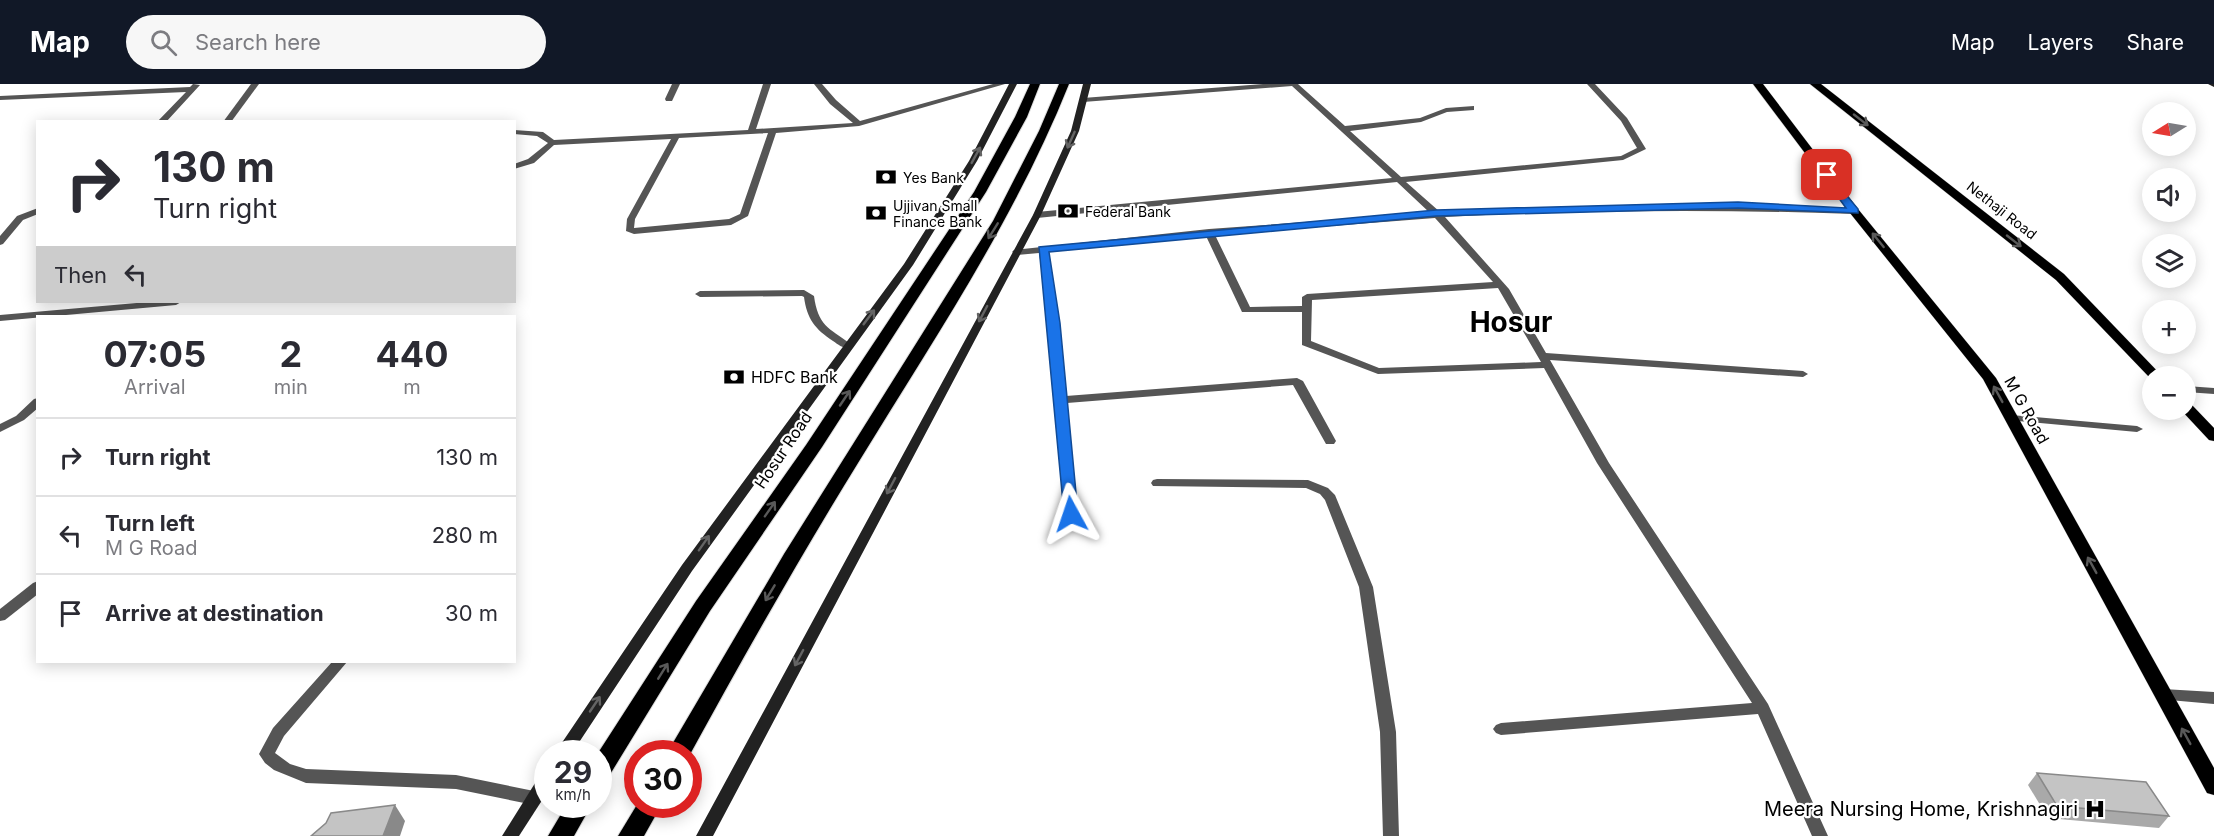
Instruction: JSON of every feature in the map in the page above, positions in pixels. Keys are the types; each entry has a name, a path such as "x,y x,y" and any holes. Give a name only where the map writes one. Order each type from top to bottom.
{"highway":[{"name":"Hosur Road","path":"612,752 703,606 813,447 980,192 1021,117 1035,84"},
{"path":"685,740 756,616 1006,210 1048,127 1064,84"},
{"path":"561,836 572,818"},
{"path":"631,836 642,818"}],"main road":[{"name":"M G Road","path":"1758,84 1854,211 1989,378 2214,787"},
{"name":"Nethaji Road","path":"1815,84 2060,277 2146,366"},
{"path":"2196,418 2214,437"}],"street":[{"path":"228,120 255,84"},
{"path":"669,99 676,84"},
{"path":"751,132 767,84"},
{"path":"818,84 833,102 859,124"},
{"path":"516,166 531,161 552,143 859,124 1001,84"},
{"path":"572,740 687,568 908,265 974,160 1013,84"},
{"path":"704,836 1037,215 1075,131 1087,84"},
{"path":"1083,100 1292,84 1436,213 1500,285 1603,463 1763,708 1820,836"},
{"path":"1037,215 1397,178 1623,158 1642,149 1623,120 1591,84"},
{"path":"0,98 195,86"},
{"path":"163,120 195,86"},
{"path":"1343,129 1421,120 1446,110 1470,108"},
{"path":"676,137 631,219 628,229 634,231 731,222 744,216 773,131"},
{"path":"516,132 538,133 549,137 552,143"},
{"path":"1017,252 1209,232 1436,213 1738,205 1854,211"},
{"path":"0,242 20,218 36,212"},
{"path":"1209,232 1246,310 1307,309"},
{"path":"1043,249 1061,400 1071,514"},
{"path":"1500,285 1307,297 1306,343 1378,371 1545,360 1803,374"},
{"path":"700,294 804,293 808,296 810,316 847,346"},
{"path":"0,318 165,303"},
{"path":"1061,400 1297,381 1330,441"},
{"path":"2196,390 2214,391"},
{"path":"0,429 20,418 36,403"},
{"path":"2011,418 2137,429"},
{"path":"1157,483 1308,484 1324,491 1331,498 1366,587 1389,732 1391,836"},
{"path":"0,616 36,588"},
{"path":"339,663 274,737 267,754 272,762 293,773 306,776 456,782 534,798 510,836"},
{"path":"2163,695 2214,698"},
{"path":"1501,729 1763,708"}],"building":[{"path":"2037,773 2146,782 2169,816 2057,806"},
{"path":"395,805 383,836 311,836 326,823 331,813"}],"place":[{"name":"Yes Bank","path":"886,177"},
{"name":"Federal Bank","path":"1068,211"},
{"name":"Ujjivan Small Finance Bank","path":"876,213"},
{"name":"HDFC Bank","path":"734,377"},
{"name":"Meera Nursing Home, Krishnagiri","path":"2095,809"}],"district":[{"name":"Hosur","path":"1511,322"}],"route":[{"path":"1071,514 1054,323 1043,249 1436,213 1738,205 1854,211 1827,175"}]}
